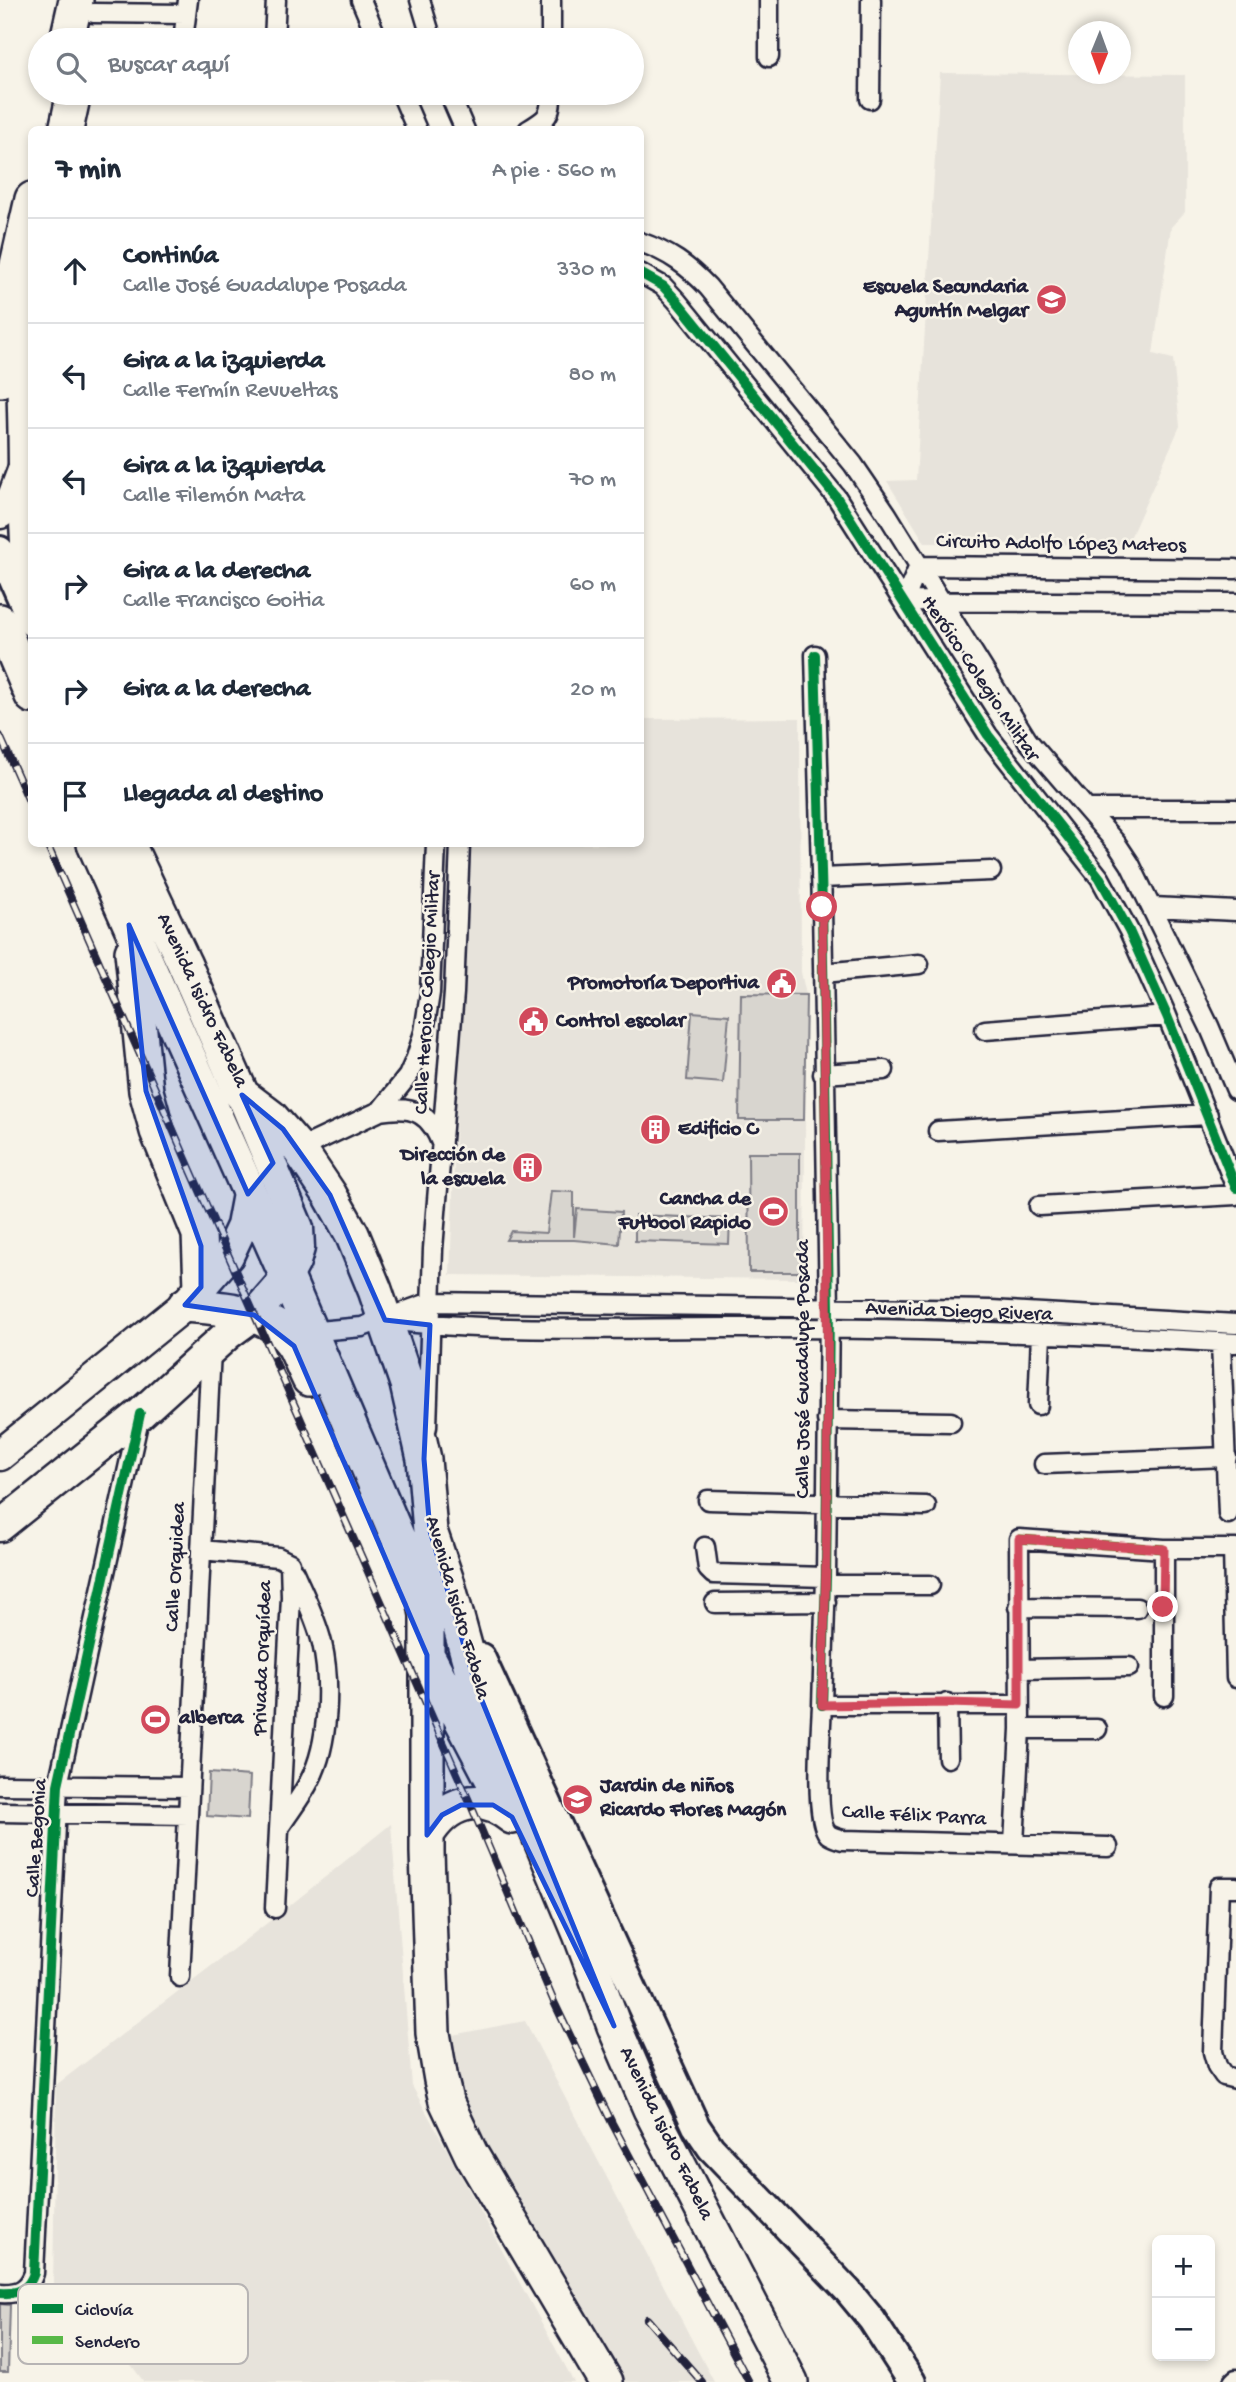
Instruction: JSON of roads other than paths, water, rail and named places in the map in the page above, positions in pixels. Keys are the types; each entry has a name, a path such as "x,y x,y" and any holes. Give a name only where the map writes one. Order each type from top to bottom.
{"highway":[{"path":"76,28 88,13"},
{"path":"48,126 52,105"},
{"path":"67,126 71,105"},
{"path":"0,380 6,321 28,218"},
{"path":"28,310 25,331 28,506"},
{"path":"0,621 28,687"},
{"name":"Avenida Isidro Fabela","path":"95,847 287,1277 282,1326 304,1368 427,1655 512,1817 588,1980 614,2026"},
{"name":"Avenida Isidro Fabela","path":"129,847 242,1095 271,1117 286,1156 330,1195 352,1234 408,1384 425,1459 430,1531 448,1584 476,1686 650,2109 792,2382"},
{"path":"129,925 146,1091 157,1131 199,1234 193,1296 282,1326"},
{"name":"Avenida Isidro Fabela","path":"427,1655 427,1835 433,2033 446,2101 471,2154 606,2382"},
{"path":"427,1835 442,1815 461,1805 493,1805 512,1817"}],"main road":[{"path":"0,513 13,497 26,463"},
{"path":"0,550 28,614"},
{"path":"0,1526 140,1414 219,1342 282,1326 287,1277 299,1248 286,1156"},
{"path":"0,1455 193,1296 229,1256 242,1226 248,1194"},
{"path":"448,1584 696,2126 711,2148 848,2291 872,2320 912,2382"}],"street":[{"path":"275,28 276,0"},
{"path":"361,0 373,28"},
{"path":"420,0 428,28"},
{"path":"551,0 551,28"},
{"path":"769,0 769,57"},
{"path":"870,99 871,0"},
{"path":"88,13 187,7 184,28"},
{"path":"406,105 415,126"},
{"path":"454,105 463,126"},
{"path":"534,126 548,116 551,105"},
{"name":"Heróico Colegio Militar","path":"644,244 673,256 690,268 853,464 1028,741 1116,843 1141,883 1232,1071 1236,1090"},
{"name":"Heróico Colegio Militar","path":"644,275 663,286 677,302 838,498 988,735 1100,878 1129,931 1167,1016 1236,1188"},
{"name":"Circuito Adolfo López Mateos","path":"904,601 919,566 1236,569"},
{"path":"904,601 1236,603"},
{"name":"Calle José Guadalupe Posada","path":"815,655 828,1308 826,1588 821,1726"},
{"path":"1087,810 1236,809"},
{"name":"Calle Heroico Colegio Militar","path":"286,1156 380,1111 408,1076 421,1044 429,993 436,847"},
{"name":"Calle Heroico Colegio Militar","path":"425,1459 430,1385 431,1302 454,993 460,847"},
{"path":"821,878 991,871"},
{"path":"1153,908 1236,911"},
{"path":"823,973 919,964"},
{"path":"985,1030 1167,1016"},
{"path":"823,1074 884,1070"},
{"path":"380,1111 400,1108 418,1113 433,1125 442,1145"},
{"path":"938,1131 1208,1115"},
{"path":"248,1194 286,1156"},
{"path":"1039,1206 1236,1195"},
{"name":"Avenida Diego Rivera","path":"282,1326 362,1327 431,1302 992,1310 1236,1324"},
{"path":"496,1327 497,1304"},
{"path":"1155,1319 1155,1338"},
{"name":"Avenida Diego Rivera","path":"386,1320 430,1325 496,1327 828,1328 1155,1338 1229,1343"},
{"path":"1038,1405 1041,1334"},
{"name":"Calle Orquidea","path":"189,1787 201,1550 219,1342"},
{"path":"1228,1514 1229,1343"},
{"name":"Calle Begonia","path":"30,2284 34,2273 58,1786 140,1414"},
{"path":"827,1420 951,1422"},
{"path":"1044,1464 1227,1457"},
{"path":"708,1500 926,1506"},
{"path":"1014,1844 1020,1729 1019,1539 1164,1549 1234,1549 1236,1678"},
{"path":"705,1547 708,1569 713,1574 826,1588"},
{"path":"1164,1549 1164,1696"},
{"path":"201,1550 278,1557 290,1563"},
{"name":"Privada Orquídea","path":"279,1827 310,1780 322,1744 325,1725 326,1680 322,1641 290,1563"},
{"name":"Privada Orquídea","path":"275,1908 291,1597 290,1563"},
{"path":"715,1603 826,1588 930,1585"},
{"path":"1018,1607 1137,1608"},
{"path":"1019,1668 1129,1667"},
{"path":"947,1703 948,1758"},
{"path":"822,1705 1019,1705"},
{"name":"Calle Félix Parra","path":"821,1726 821,1812 828,1834 844,1840 1108,1847"},
{"path":"1020,1729 1097,1729"},
{"path":"0,1785 189,1787 180,1977"},
{"path":"0,1812 188,1815"},
{"path":"1228,1887 1213,2052 1217,2066 1224,2076 1236,2079"},
{"name":"Calle Begonia","path":"0,2294 18,2291"}],"railway":[{"path":"0,736 28,799"},
{"path":"48,847 470,1803 554,2002 612,2123 749,2382"},
{"path":"647,2319 702,2382"}],"place":[{"name":"Escuela Secundaria Aguntín Melgar","path":"1051,300"},
{"name":"Promotoría Deportiva","path":"782,984"},
{"name":"Control escolar","path":"533,1022"},
{"name":"Edificio C","path":"655,1130"},
{"name":"Dirección de la escuela","path":"528,1168"},
{"name":"Cancha de Futbool Rapido","path":"774,1212"},
{"name":"alberca","path":"156,1719"},
{"name":"Jardin de niños Ricardo Flores Magón","path":"577,1799"}]}
